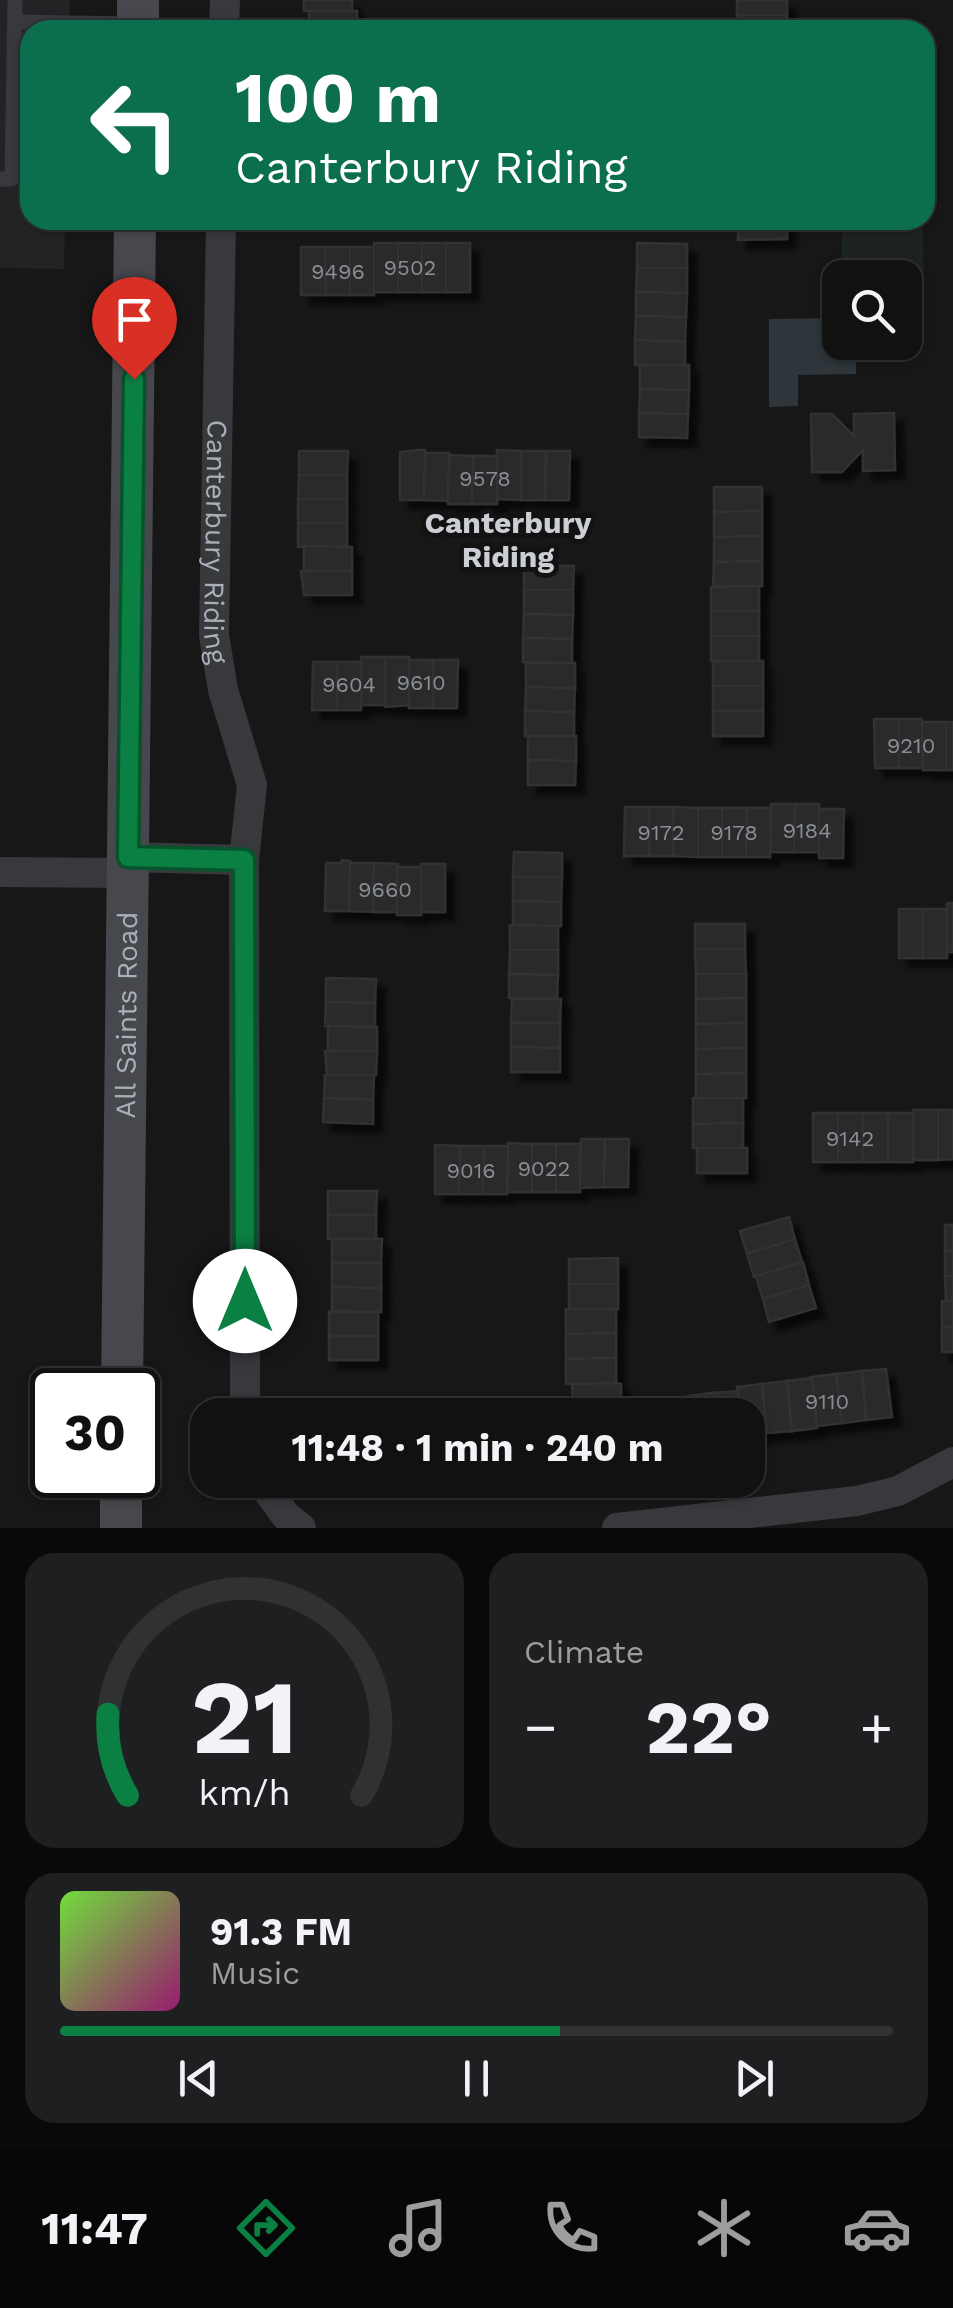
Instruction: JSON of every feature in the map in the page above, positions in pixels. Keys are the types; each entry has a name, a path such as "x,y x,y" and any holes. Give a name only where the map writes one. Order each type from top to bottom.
{"street":[{"name":"All Saints Road","path":"122,1368 136,230"},
{"name":"Canterbury Riding","path":"221,230 214,635 223,690 252,785 244,860 245,1398"},
{"path":"0,872 244,860"},
{"path":"617,1528 857,1502 898,1491 953,1462"},
{"path":"121,1498 121,1528"},
{"path":"273,1498 301,1528"}],"lane":[{"path":"0,178 12,179 15,0"},
{"path":"76,20 138,18"},
{"path":"15,22 20,22"}],"shaded area":[{"path":"0,0 70,0 69,20 20,20 20,230 65,230 64,269 0,268"},
{"path":"842,230 923,230 924,301 922,260 842,260"},
{"path":"822,318 822,360 856,360 856,374 798,375 798,406 769,407 769,319"}],"building":[{"path":"304,0 352,0 352,11 304,11"},
{"path":"737,0 787,0 787,15 737,15"},
{"path":"309,11 357,11 357,20 309,20"},
{"path":"737,15 787,15 787,20 737,20"},
{"path":"738,230 787,230 787,239 738,240"},
{"path":"374,243 398,243 398,292 374,292"},
{"path":"398,243 422,243 422,292 398,292"},
{"path":"422,243 446,243 446,292 422,292"},
{"path":"446,243 470,243 470,292 446,292"},
{"path":"637,243 687,244 687,268 637,268"},
{"path":"301,247 325,247 326,295 301,295"},
{"path":"325,247 350,247 350,295 326,295"},
{"path":"350,247 374,247 374,295 350,295"},
{"path":"637,268 687,268 687,293 636,292"},
{"path":"636,292 687,293 686,317 636,316"},
{"path":"636,316 686,317 685,342 635,340"},
{"path":"635,340 685,342 685,366 635,365"},
{"path":"640,365 689,365 689,390 640,389"},
{"path":"640,389 689,390 688,414 639,413"},
{"path":"639,413 688,414 687,438 639,437"},
{"path":"894,413 895,470 863,471 863,450 842,472 812,472 811,414 832,414 854,436 854,414"},
{"path":"425,450 424,500 400,500 400,452"},
{"path":"497,450 521,451 521,500 497,499"},
{"path":"299,451 348,451 347,475 299,475"},
{"path":"521,451 546,451 545,500 521,500"},
{"path":"546,451 570,451 569,500 545,500"},
{"path":"425,453 449,453 448,501 424,500"},
{"path":"449,455 473,456 472,504 448,504"},
{"path":"473,456 497,456 497,504 472,504"},
{"path":"299,475 347,475 347,499 298,499"},
{"path":"714,487 762,487 762,511 714,512"},
{"path":"298,499 347,499 347,523 298,523"},
{"path":"762,511 762,536 714,537 714,512"},
{"path":"298,523 347,523 347,547 298,547"},
{"path":"762,536 762,561 714,562 714,537"},
{"path":"304,546 352,547 352,571 304,571"},
{"path":"762,561 762,586 713,586 714,562"},
{"path":"524,565 574,566 573,590 524,590"},
{"path":"301,571 352,571 352,595 304,595"},
{"path":"759,586 759,611 711,611 711,587"},
{"path":"524,590 573,590 573,615 524,614"},
{"path":"711,611 759,611 759,636 711,636"},
{"path":"524,614 573,615 572,639 523,638"},
{"path":"711,636 759,636 759,661 711,661"},
{"path":"523,638 572,639 572,664 523,662"},
{"path":"361,657 385,657 385,705 361,705"},
{"path":"385,657 409,657 409,705 385,707"},
{"path":"409,660 433,660 433,708 409,708"},
{"path":"433,660 458,660 457,708 433,708"},
{"path":"713,661 763,661 763,686 713,686"},
{"path":"313,662 337,662 337,710 312,710"},
{"path":"337,662 361,662 361,710 337,710"},
{"path":"526,663 575,663 575,688 526,687"},
{"path":"713,686 763,686 763,711 713,711"},
{"path":"526,687 575,688 574,712 525,711"},
{"path":"525,711 574,712 574,737 525,736"},
{"path":"713,711 763,711 763,736 713,736"},
{"path":"874,719 899,719 899,768 875,768"},
{"path":"899,719 922,719 923,768 899,768"},
{"path":"922,722 946,722 946,770 923,770"},
{"path":"946,722 953,722 953,770 946,770"},
{"path":"528,736 576,736 576,761 528,760"},
{"path":"528,760 576,761 575,785 528,785"},
{"path":"771,804 795,804 794,852 770,852"},
{"path":"795,804 819,804 819,852 794,852"},
{"path":"625,807 649,807 649,856 624,856"},
{"path":"649,807 673,807 673,856 649,856"},
{"path":"673,807 698,808 698,857 673,856"},
{"path":"698,808 722,808 722,857 698,857"},
{"path":"722,808 747,808 746,857 722,857"},
{"path":"747,808 771,808 770,857 746,857"},
{"path":"819,809 844,809 843,858 819,858"},
{"path":"514,852 562,853 562,877 513,877"},
{"path":"350,861 349,911 325,911 326,863"},
{"path":"350,863 374,863 373,912 349,911"},
{"path":"374,863 398,864 397,912 373,912"},
{"path":"421,864 445,864 445,912 421,912"},
{"path":"397,867 421,867 421,915 397,915"},
{"path":"513,877 562,877 561,902 513,901"},
{"path":"513,901 561,902 561,926 513,926"},
{"path":"947,903 953,903 953,952 947,952"},
{"path":"899,909 923,909 923,958 899,958"},
{"path":"923,909 947,909 947,958 923,958"},
{"path":"695,924 745,924 745,949 695,949"},
{"path":"510,925 558,926 558,950 510,950"},
{"path":"695,949 745,949 746,974 696,974"},
{"path":"510,950 558,950 558,975 509,974"},
{"path":"509,974 558,975 557,999 509,998"},
{"path":"696,974 746,974 746,998 696,999"},
{"path":"326,978 376,979 375,1003 326,1002"},
{"path":"746,998 746,1023 696,1024 696,999"},
{"path":"512,999 561,999 560,1023 511,1023"},
{"path":"326,1002 375,1003 375,1027 325,1026"},
{"path":"511,1023 560,1023 560,1048 511,1047"},
{"path":"746,1023 746,1048 696,1049 696,1024"},
{"path":"328,1026 377,1027 377,1051 328,1051"},
{"path":"511,1047 560,1048 560,1072 511,1072"},
{"path":"746,1048 746,1073 696,1074 696,1049"},
{"path":"325,1051 377,1051 376,1075 327,1075"},
{"path":"746,1073 746,1098 696,1099 696,1074"},
{"path":"325,1075 374,1075 373,1100 324,1098"},
{"path":"324,1098 373,1100 373,1124 323,1122"},
{"path":"693,1098 743,1098 743,1123 693,1124"},
{"path":"913,1110 938,1110 938,1160 913,1160"},
{"path":"938,1110 953,1110 953,1159 938,1160"},
{"path":"813,1113 838,1113 838,1162 813,1162"},
{"path":"838,1113 863,1113 863,1162 838,1162"},
{"path":"863,1113 888,1113 888,1162 863,1162"},
{"path":"888,1113 913,1113 913,1162 888,1162"},
{"path":"743,1123 743,1148 693,1148 693,1124"},
{"path":"581,1139 605,1139 604,1187 580,1188"},
{"path":"605,1139 629,1139 628,1187 604,1187"},
{"path":"508,1143 532,1144 532,1192 507,1192"},
{"path":"532,1144 556,1144 556,1192 532,1192"},
{"path":"556,1144 580,1144 580,1192 556,1192"},
{"path":"435,1145 460,1146 459,1194 435,1194"},
{"path":"460,1146 484,1146 483,1194 459,1194"},
{"path":"484,1146 508,1146 507,1194 483,1194"},
{"path":"697,1148 747,1148 747,1173 697,1173"},
{"path":"328,1191 377,1191 376,1215 328,1215"},
{"path":"328,1215 376,1215 376,1239 328,1239"},
{"path":"789,1217 795,1239 747,1254 740,1231"},
{"path":"945,1225 953,1225 953,1251 945,1251"},
{"path":"332,1239 382,1239 381,1263 332,1263"},
{"path":"795,1239 802,1262 754,1277 747,1254"},
{"path":"945,1251 953,1251 953,1276 945,1276"},
{"path":"618,1258 618,1284 569,1284 569,1259"},
{"path":"803,1262 809,1285 763,1299 756,1276"},
{"path":"332,1263 381,1263 381,1288 332,1287"},
{"path":"945,1276 953,1276 953,1301 946,1301"},
{"path":"569,1284 618,1284 618,1309 569,1309"},
{"path":"809,1285 816,1308 769,1322 763,1299"},
{"path":"332,1287 381,1288 381,1312 332,1311"},
{"path":"942,1301 953,1301 953,1327 942,1327"},
{"path":"566,1309 616,1309 616,1333 566,1334"},
{"path":"329,1312 378,1312 378,1336 329,1336"},
{"path":"942,1327 953,1327 953,1352 942,1352"},
{"path":"616,1333 616,1358 566,1359 566,1334"},
{"path":"329,1336 378,1336 378,1360 329,1360"},
{"path":"616,1358 616,1383 566,1384 566,1359"},
{"path":"886,1369 892,1417 866,1420 862,1371"},
{"path":"862,1371 866,1420 842,1423 836,1374"},
{"path":"836,1374 842,1423 817,1426 811,1377"},
{"path":"812,1378 817,1428 792,1431 787,1381"},
{"path":"787,1381 792,1431 767,1433 762,1384"},
{"path":"572,1384 621,1384 621,1398 573,1398"},
{"path":"762,1384 763,1398 738,1398 737,1387"},
{"path":"738,1391 739,1398 713,1398 712,1393"},
{"path":"712,1393 713,1398 688,1398"}],"district":[{"name":"Canterbury Riding","path":"508,539"}],"route":[{"path":"134,379 128,857 244,860 245,1301"}]}
